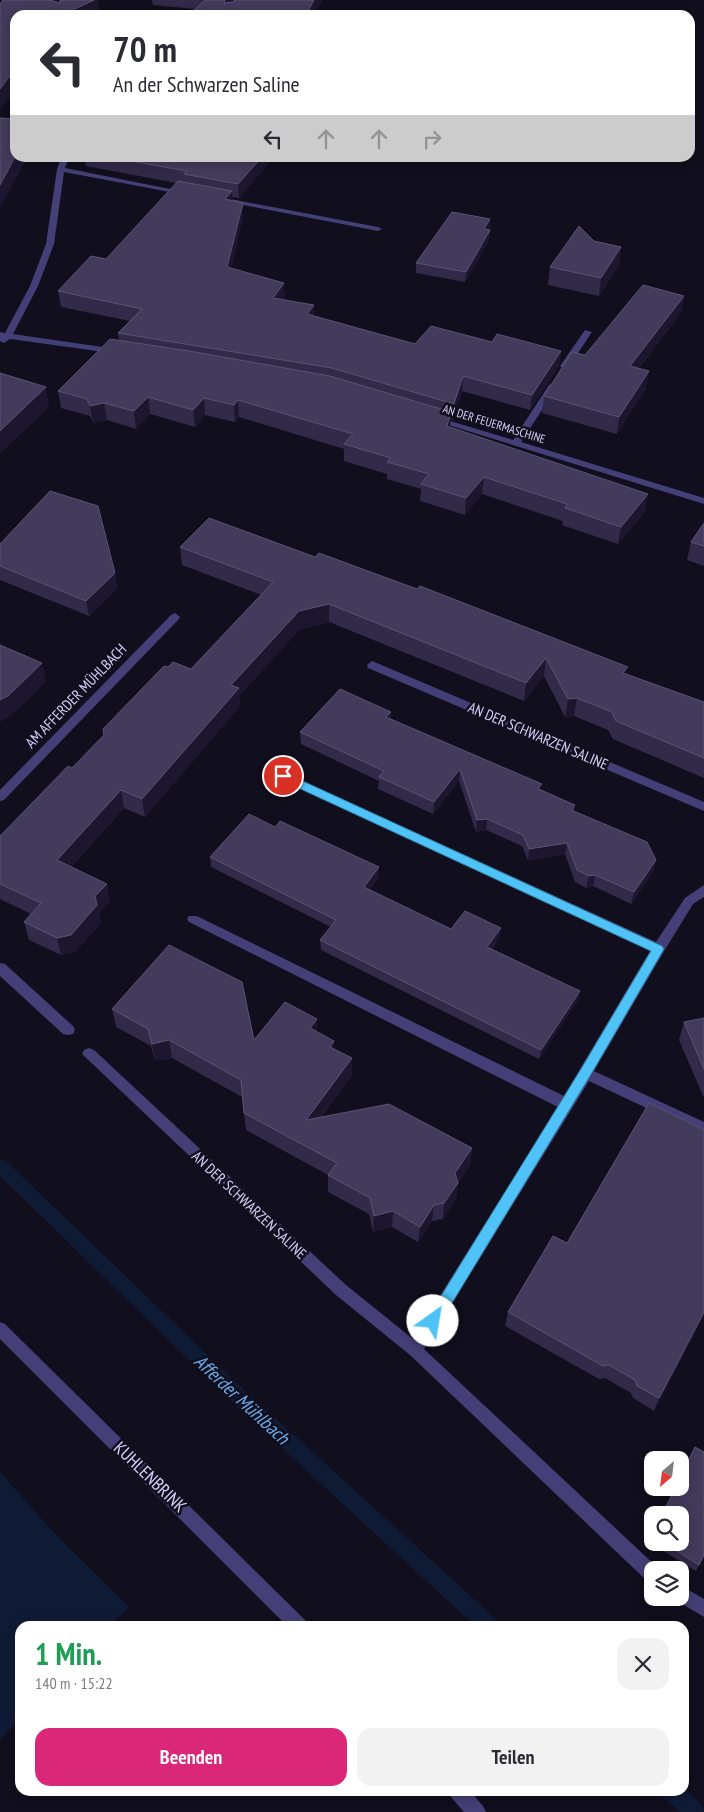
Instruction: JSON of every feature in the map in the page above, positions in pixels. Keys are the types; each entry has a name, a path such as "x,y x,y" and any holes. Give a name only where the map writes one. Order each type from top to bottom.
{"street":[{"path":"0,343 34,286 50,244 64,162"},
{"path":"61,169 196,194"},
{"path":"215,198 378,229"},
{"path":"515,444 588,332"},
{"path":"4,336 124,353"},
{"name":"AN DER FEUERMASCHINE","path":"423,416 704,501"},
{"name":"AM AFFERDER MÜHLBACH","path":"0,797 175,617"},
{"name":"AN DER SCHWARZEN SALINE","path":"372,665 704,806"},
{"path":"283,776 658,949"},
{"path":"415,1350 586,1073 658,949 689,901 704,890"},
{"path":"193,919 566,1104"},
{"path":"0,968 68,1030"},
{"name":"AN DER SCHWARZEN SALINE","path":"89,1054 340,1290 415,1350 644,1566"},
{"path":"586,1073 704,1130"},
{"name":"KUHLENBRINK","path":"0,1329 251,1576 294,1621"},
{"path":"689,1599 704,1609"},
{"path":"462,1796 477,1812"}],"water":[{"path":"0,1472 57,1536 129,1607 115,1621 15,1621 15,1724 0,1740"}],"building":[{"path":"3,0 50,0 60,3 60,0 94,0 73,10 10,10 10,76 0,89 0,4"},
{"path":"205,0 225,0 224,3 233,2 234,0 314,0 309,10 194,10"},
{"path":"0,118 10,119 10,162 12,162 0,185"},
{"path":"136,162 257,162 238,184 184,174 187,171"},
{"path":"178,181 232,191 225,199 243,203 227,267 284,283 273,298 314,305 307,314 415,344 431,326 492,342 497,334 561,351 532,395 463,376 454,404 332,368 118,333 142,309 58,291 91,256 106,259"},
{"path":"452,212 490,219 484,229 490,230 466,272 416,263"},
{"path":"579,226 594,241 621,247 601,278 550,267"},
{"path":"643,285 684,296 630,366 649,371 619,417 544,396 572,352 585,355"},
{"path":"110,339 330,376 451,412 447,426 648,494 621,527 565,508 567,504 484,477 466,498 421,484 429,474 387,462 391,458 344,444 353,434 238,400 234,405 204,398 193,410 148,397 134,411 104,403 90,406 87,399 58,391"},
{"path":"0,373 46,387 0,431"},
{"path":"50,491 98,506 115,573 86,601 0,566 0,544"},
{"path":"209,518 315,557 319,553 417,589 420,586 628,667 623,673 704,702 704,758 616,721 612,712 577,698 568,699 546,658 526,683 329,604 299,611 231,685 239,688 142,799 121,790 57,860 107,884 95,896 97,905 71,935 57,938 24,922 41,903 0,884 0,836 68,766 72,768 104,735 103,729 164,666 168,667 173,662 191,669 273,582 180,547"},
{"path":"704,523 704,546 691,542"},
{"path":"0,645 42,663 8,696 0,700"},
{"path":"340,689 391,712 386,717 542,784 538,789 575,805 571,810 647,842 656,860 634,892 595,875 589,876 577,870 567,843 529,849 523,835 487,819 477,820 460,769 434,802 379,777 384,771 300,732"},
{"path":"249,814 275,827 280,821 379,867 364,887 451,929 465,911 501,928 487,947 580,991 541,1050 320,940 336,920 210,857"},
{"path":"169,945 242,982 254,1040 285,1002 317,1019 310,1028 334,1041 330,1047 352,1058 306,1120 389,1104 472,1148 455,1173 458,1183 444,1203 434,1205 420,1227 393,1211 374,1216 370,1198 328,1175 337,1163 244,1113 241,1080 169,1040 152,1044 148,1029 112,1009"},
{"path":"704,1018 704,1069 684,1022"},
{"path":"649,1103 704,1130 704,1312 659,1398 637,1386 635,1380 609,1365 603,1366 508,1312 553,1236 567,1243"},
{"path":"695,1447 704,1452 704,1555 699,1565 677,1551 689,1551 689,1506 666,1506 671,1496 689,1496 689,1459"}],"waterway":[{"name":"Afferder Mühlbach","path":"0,1166 235,1393 484,1621"},
{"name":"Afferder Mühlbach","path":"677,1796 695,1812"}],"route":[{"path":"283,776 658,949 586,1073 433,1321"}]}
